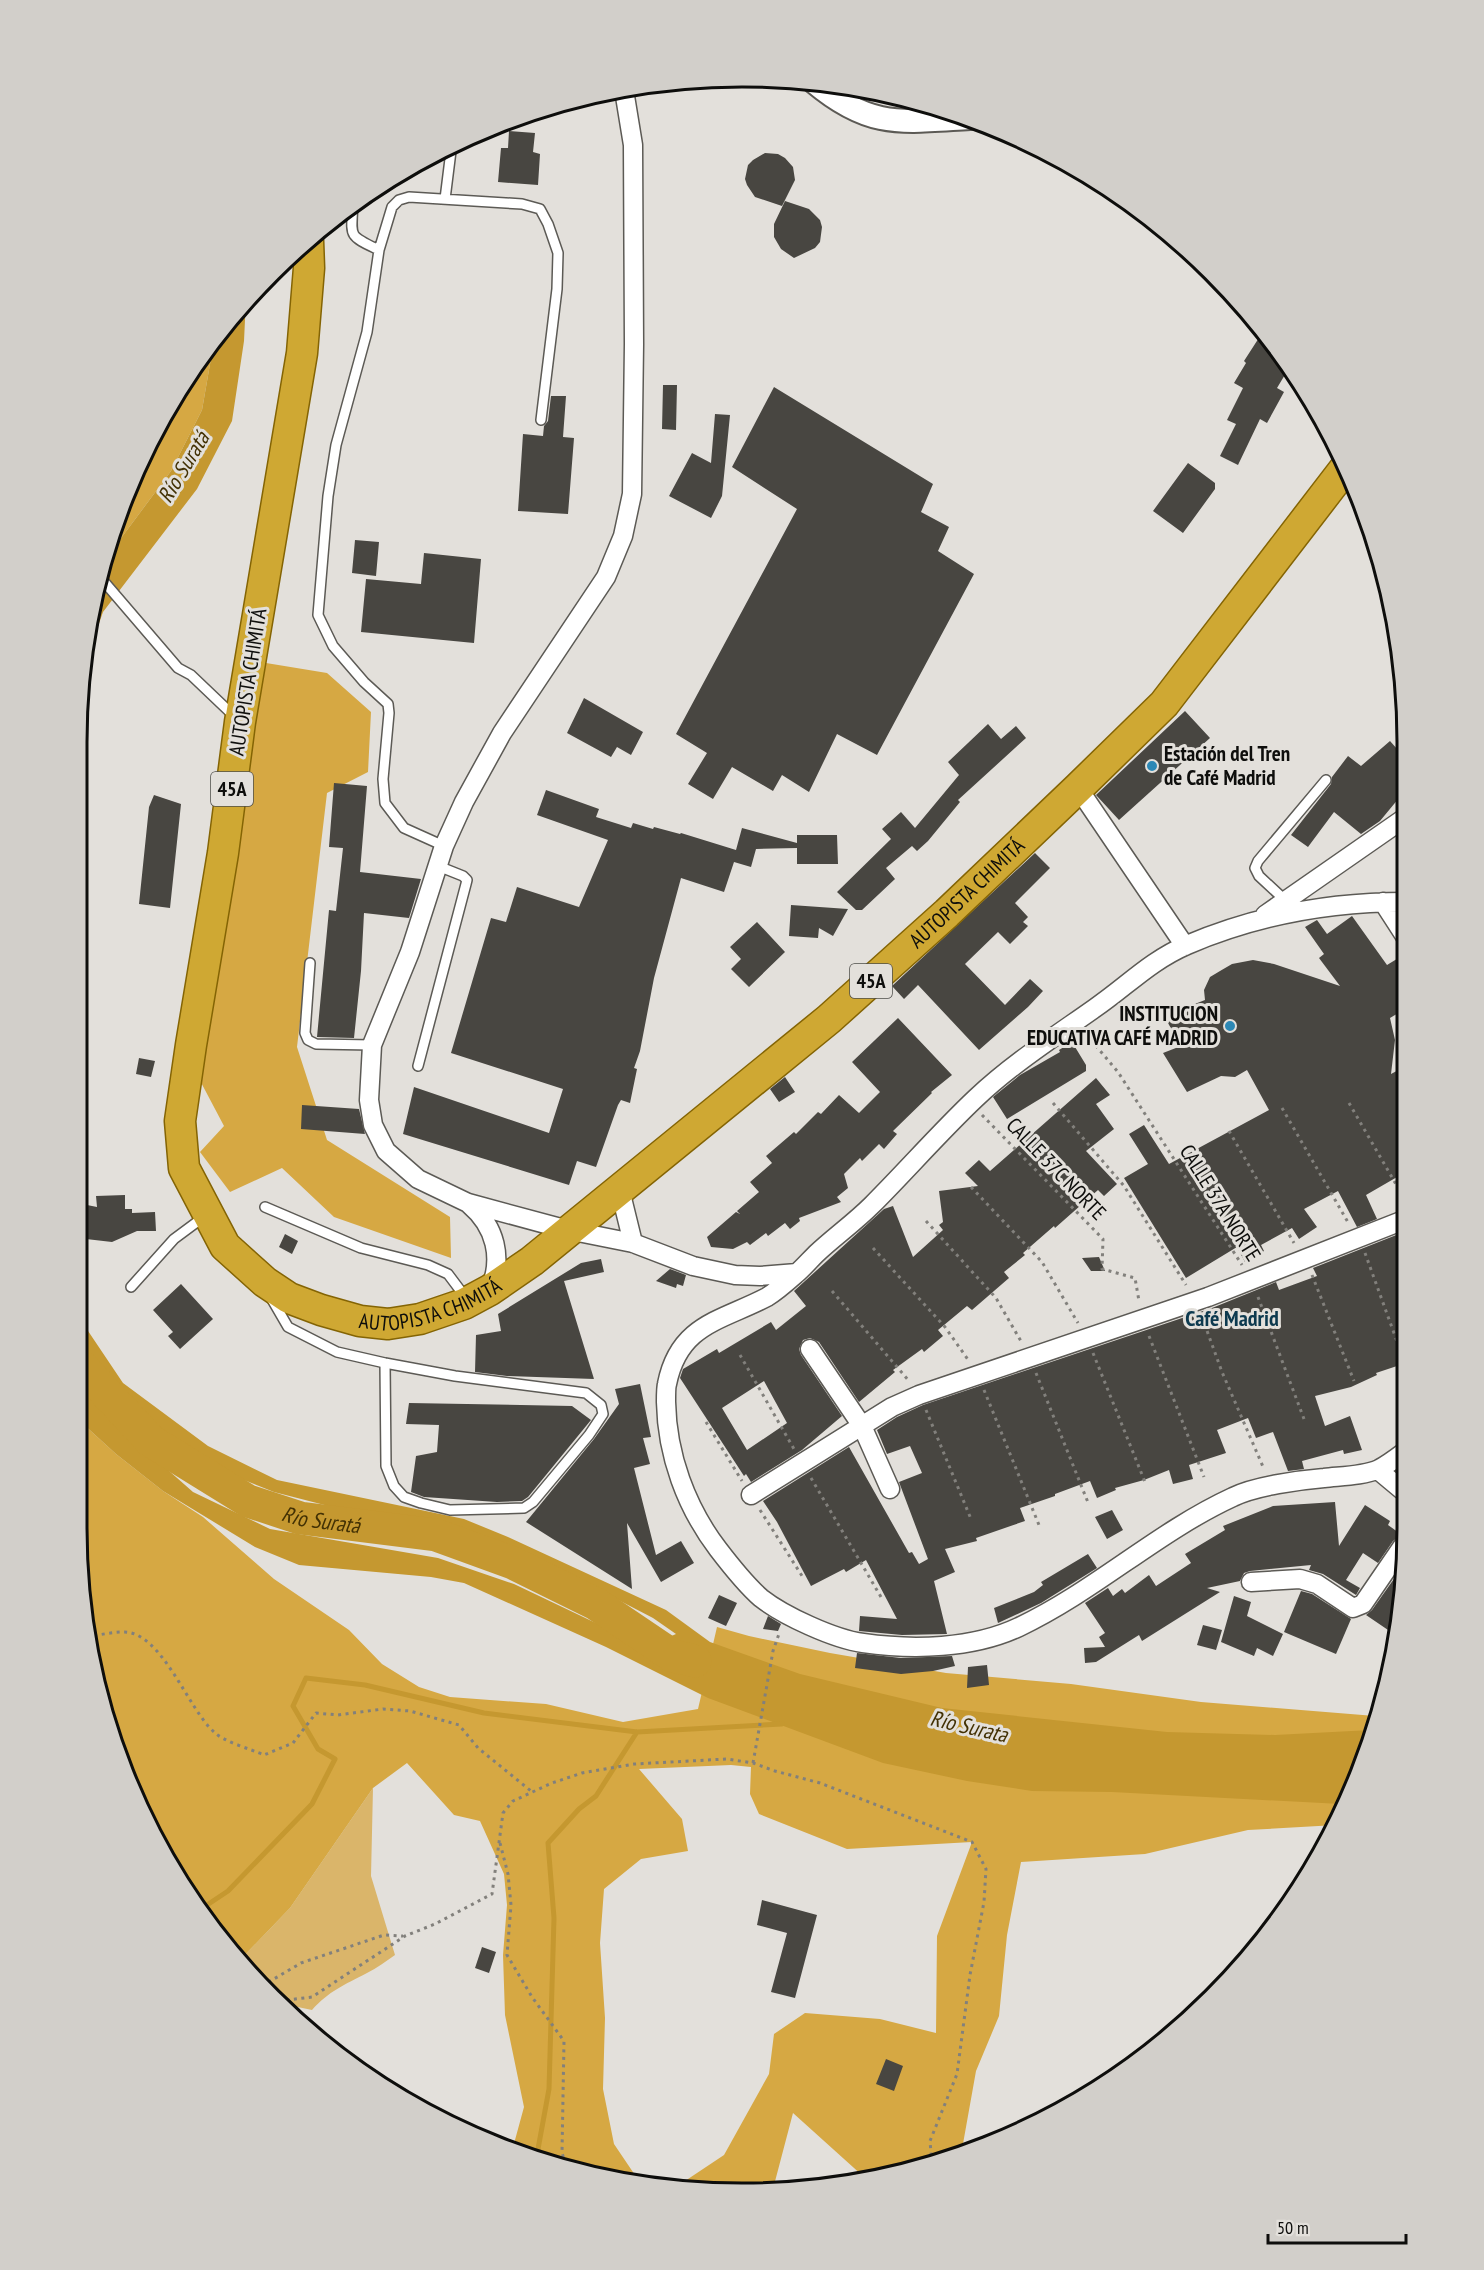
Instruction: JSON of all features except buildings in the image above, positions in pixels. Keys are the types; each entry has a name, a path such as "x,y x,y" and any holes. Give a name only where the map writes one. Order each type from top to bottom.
{"highway":[{"name":"AUTOPISTA CHIMITÁ","path":"308,252 302,353 240,722 223,853 180,1121 184,1168 206,1214 225,1246 265,1282 289,1298 360,1321 388,1324 420,1320 477,1297 532,1261 829,1019 947,913 1164,704 1340,475"}],"street":[{"path":"830,94 875,118 906,122 945,120"},
{"path":"625,98 633,145 634,344 632,494 623,536 606,577 502,733 464,802 444,846 410,952 372,1045 369,1100 373,1125 386,1151 418,1179 468,1203 568,1230 633,1243 693,1266 735,1275 760,1276 797,1273"},
{"path":"1078,788 1185,946"},
{"path":"1397,823 1291,907 1185,946 1142,970 1099,1006 1043,1043 970,1104 867,1210 797,1273 770,1295 722,1316 696,1332 680,1347 666,1385 667,1425 672,1454 687,1495 708,1536 734,1570 762,1598 830,1635 861,1643 934,1647 960,1645 1012,1631 1091,1587 1133,1555 1173,1529 1239,1494 1300,1480 1356,1475 1378,1470 1397,1457"},
{"path":"1383,902 1397,924"},
{"path":"1291,907 1397,902"},
{"path":"620,1190 633,1243"},
{"path":"468,1203 486,1222 496,1246 497,1268 477,1297"},
{"path":"751,1495 892,1407 923,1393 1251,1280 1397,1223"},
{"path":"810,1349 862,1426 890,1489"},
{"path":"1378,1470 1397,1486"},
{"path":"1251,1582 1300,1579 1317,1584 1353,1608 1363,1604 1396,1555"}],"lane":[{"path":"445,199 450,156"},
{"path":"444,846 404,828 385,804 383,778 388,704 364,682 333,645 318,615 329,486 336,445 367,332 379,250 392,207 399,200 409,197 445,199 522,204 540,209 558,253 557,289 541,420"},
{"path":"353,215 352,232 355,238 379,250"},
{"path":"106,584 178,668 191,675 240,722"},
{"path":"1291,907 1259,876 1255,868 1258,861 1326,780"},
{"path":"418,1066 467,880 463,876 438,866"},
{"path":"310,963 305,1033 308,1040 316,1044 372,1045"},
{"path":"265,1207 361,1248 428,1265 448,1274 460,1290 477,1297"},
{"path":"131,1287 174,1239 206,1214"},
{"path":"265,1282 274,1305 288,1327 337,1352 454,1376 585,1393 601,1405 603,1414 589,1435 533,1502 524,1508 450,1510 404,1497 394,1486 386,1466 385,1363"}],"path":[{"name":"CALLE 37A NORTE","path":"1076,1021 1118,1072 1251,1280 1304,1419"},
{"path":"1349,1103 1397,1186"},
{"name":"CALLE 37C NORTE","path":"970,1104 1103,1239 1102,1269 1134,1278 1142,1319 1204,1477"},
{"path":"97,1636 126,1632 145,1639 172,1670 195,1711 215,1734 264,1755 293,1743 316,1713 338,1715 383,1709 410,1711 459,1725 478,1748 531,1791"},
{"path":"753,1763 773,1651"},
{"path":"288,2000 312,1997 405,1936 435,1924 492,1894 503,1813 513,1801 531,1791 582,1773 633,1764 727,1759 753,1763 820,1783 972,1842 986,1869 984,1902 970,1975 957,2074 930,2141 931,2155"},
{"path":"499,1841 508,1874 511,1905 507,1955 532,1997 564,2041 562,2153 564,2158"},
{"path":"270,1981 301,1962 384,1935 405,1936"}],"shaded area":[{"path":"211,358 202,410 171,471 119,541 137,491 155,452 175,414"},
{"path":"260,662 327,673 371,712 368,772 327,793 297,1047 327,1140 450,1217 451,1258 334,1217 282,1168 230,1192 200,1152 224,1126 196,1073"},
{"path":"87,1428 163,1491 203,1517 274,1579 349,1630 382,1664 419,1687 450,1697 546,1704 623,1722 698,1709 717,1627 830,1653 946,1673 1071,1684 1201,1702 1369,1716 1347,1779 1325,1826 1248,1830 1145,1854 1021,1862 1007,1935 999,2016 976,2071 963,2144 912,2161 870,2170 858,2172 793,2113 775,2182 686,2180 724,2155 769,2074 774,2034 805,2013 880,2019 936,2033 937,1936 972,1842 847,1849 759,1814 750,1794 751,1767 731,1765 639,1769 682,1819 688,1851 641,1859 604,1889 600,1943 605,2018 603,2089 614,2144 634,2173 572,2161 515,2142 524,2107 505,2015 503,1955 507,1905 504,1874 480,1821 454,1815 407,1763 373,1788 290,1908 245,1954 197,1892 155,1818 137,1779 109,1698 93,1613 88,1571"},
{"path":"373,1788 371,1876 395,1955 331,1993 312,2010 296,2007 245,1954 290,1908"}],"water":[{"path":"245,316 244,341 232,421 197,489 103,612 98,626 109,572 119,541 171,471 202,410 211,358"},
{"name":"Río Surata","path":"87,1329 123,1383 208,1446 277,1480 464,1519 666,1610 710,1642 800,1674 942,1708 1167,1732 1275,1735 1365,1730 1336,1804 1112,1792 1032,1791 967,1781 883,1763 708,1698 606,1647 464,1583 431,1577 299,1565 255,1547 163,1491 87,1428 87,1382 101,1404 135,1441 193,1492 270,1529 438,1558 514,1584 600,1625 651,1645 676,1634 653,1618 549,1564 471,1532 405,1517 344,1510 274,1492 244,1480 181,1445 129,1409 87,1364"}],"waterway":[{"name":"Río Suratá","path":"87,1372 151,1441 248,1501 300,1518 436,1535 513,1563 596,1604 673,1656 695,1661"},
{"path":"207,1905 228,1891 312,1804 335,1759 318,1749 293,1706 306,1678 365,1685 484,1713 637,1732 782,1724"},
{"path":"538,2150 549,2089 554,1918 548,1843 579,1809 596,1796 637,1732"}],"place":[{"name":"Estación del Tren de Café Madrid","path":"1152,766"},
{"name":"INSTITUCION EDUCATIVA CAFÉ MADRID","path":"1230,1026"}],"district":[{"name":"Café Madrid","path":"1232,1318"}]}
